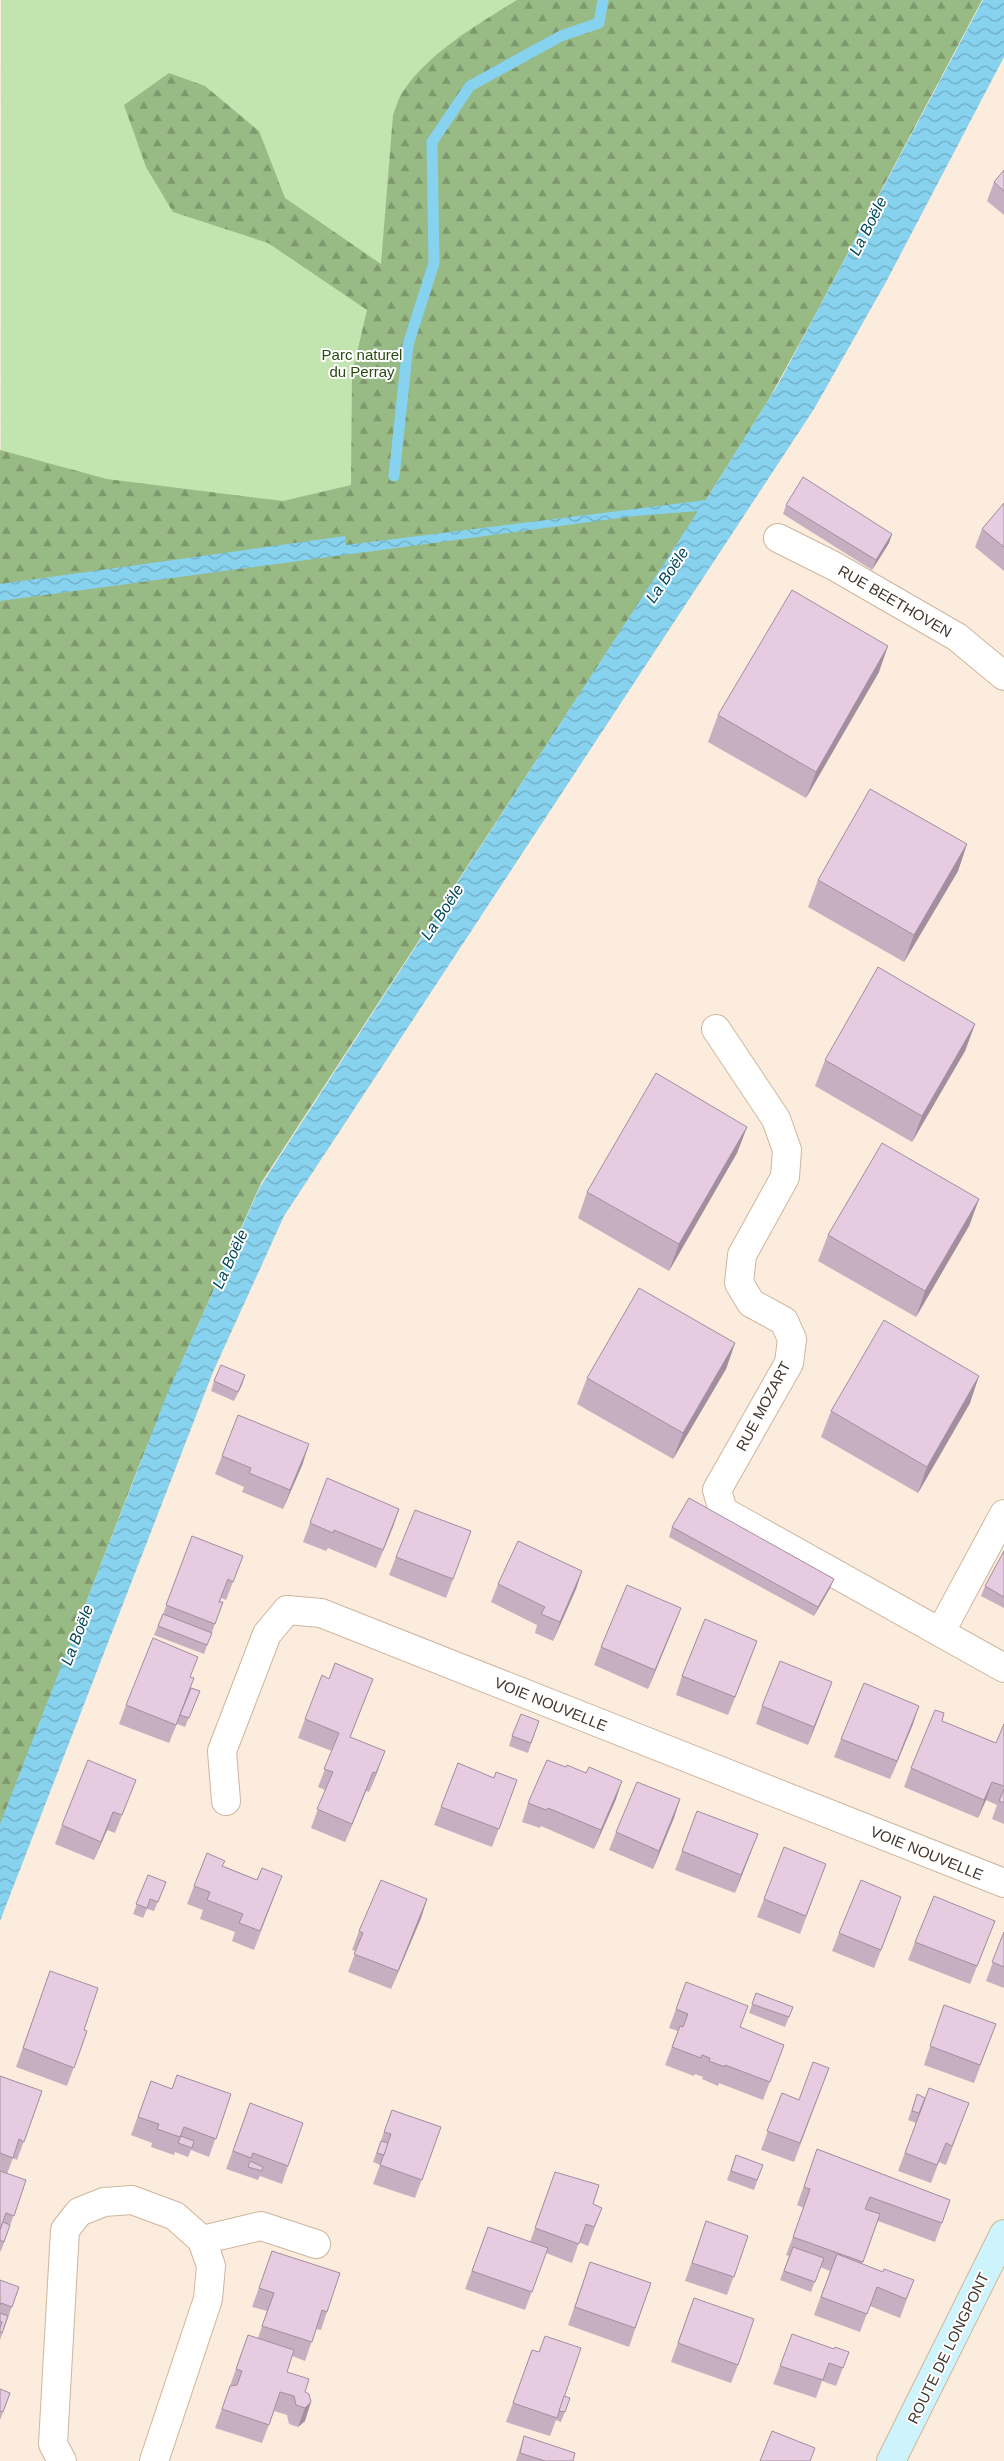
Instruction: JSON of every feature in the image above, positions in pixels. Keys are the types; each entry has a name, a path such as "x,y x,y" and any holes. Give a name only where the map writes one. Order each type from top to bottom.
{"main road":[{"name":"ROUTE DE LONGPONT","path":"891,2461 1004,2234"}],"street":[{"name":"RUE BEETHOVEN","path":"778,538 834,566 957,637 1004,676"},
{"name":"RUE MOZART","path":"716,1028 776,1120 787,1150 785,1177 742,1255 739,1282 752,1303 784,1321 792,1339 789,1363 717,1490 723,1511 941,1631 1004,1668"},
{"path":"941,1631 1004,1514"},
{"name":"VOIE NOUVELLE","path":"226,1801 222,1751 267,1634 287,1610 321,1613 1004,1883"},
{"path":"62,2461 54,2444 65,2230 79,2212 104,2202 132,2200 175,2216 202,2240 211,2266 208,2299 154,2461"},
{"path":"202,2240 261,2226 316,2244"}],"green space":[{"name":"Parc naturel du Perray","path":"1,0 982,0 769,399 261,1183 179,1368 136,1473 0,1826"},
{"name":"Parc naturel du Perray","path":"517,0 982,0 769,399 706,500 261,1183 179,1368 136,1473 0,1826 0,450 107,479 283,501 351,485 352,374 367,310 268,243 173,212 146,167 124,105 169,73 205,86 259,131 285,198 381,264 393,115 401,95 425,65 439,53 470,30"}],"water":[{"name":"La Boële","path":"983,0 1004,0 1004,57 886,282 814,409 284,1216 213,1372 0,1921 0,1824 168,1392 260,1187 698,511 635,516 0,601 0,584 345,536 346,545 706,500 779,383"}],"building":[{"path":"1004,170 1004,191 994,182"},
{"path":"803,477 892,534 876,560 786,505"},
{"path":"1004,503 1004,547 982,529"},
{"path":"792,590 888,646 816,772 718,715"},
{"path":"870,789 967,844 914,935 818,880"},
{"path":"878,967 975,1024 922,1116 825,1060"},
{"path":"656,1073 747,1127 679,1244 587,1192"},
{"path":"882,1143 979,1199 925,1291 828,1235"},
{"path":"639,1288 735,1343 683,1433 587,1378"},
{"path":"884,1320 979,1376 927,1467 831,1411"},
{"path":"221,1365 245,1375 238,1392 214,1381"},
{"path":"238,1415 309,1444 290,1490 249,1473 251,1468 222,1456"},
{"path":"327,1478 399,1509 383,1550 334,1530 333,1533 310,1523"},
{"path":"689,1498 834,1579 818,1607 672,1527"},
{"path":"415,1510 471,1531 453,1579 396,1557"},
{"path":"192,1536 243,1556 233,1582 228,1579 219,1602 223,1602 215,1624 166,1605"},
{"path":"518,1541 582,1571 560,1622 541,1614 545,1607 498,1584"},
{"path":"1004,1551 1004,1597 985,1586"},
{"path":"627,1585 681,1608 655,1670 601,1647"},
{"path":"163,1614 212,1633 207,1645 158,1626"},
{"path":"705,1619 757,1641 735,1697 682,1676"},
{"path":"153,1638 198,1657 190,1677 194,1678 176,1725 126,1705"},
{"path":"780,1661 832,1682 814,1727 762,1706"},
{"path":"335,1663 373,1679 350,1737 385,1751 376,1773 373,1772 352,1824 317,1809 333,1772 324,1769 339,1733 305,1719 322,1675 329,1679"},
{"path":"864,1683 919,1706 897,1761 841,1739"},
{"path":"191,1688 200,1691 189,1718 180,1715"},
{"path":"935,1710 944,1713 942,1721 996,1743 1004,1724 1004,1786 992,1782 984,1800 911,1768"},
{"path":"521,1714 539,1721 531,1743 512,1736"},
{"path":"88,1760 136,1780 122,1815 113,1812 101,1842 62,1825"},
{"path":"547,1760 566,1767 567,1765 586,1773 589,1767 622,1781 601,1830 548,1808 546,1810 528,1803"},
{"path":"458,1763 494,1778 496,1772 517,1780 499,1829 441,1807"},
{"path":"637,1782 680,1799 659,1851 616,1832"},
{"path":"1004,1789 1004,1803 999,1801"},
{"path":"697,1811 758,1834 741,1875 682,1851"},
{"path":"784,1847 826,1864 806,1916 764,1899"},
{"path":"207,1853 225,1861 222,1866 257,1880 262,1868 282,1876 260,1931 239,1923 243,1914 207,1900 210,1892 194,1886"},
{"path":"148,1875 166,1882 158,1902 150,1899 147,1908 136,1904"},
{"path":"381,1880 427,1899 398,1971 354,1954 363,1933 359,1931"},
{"path":"861,1880 901,1897 881,1950 839,1933"},
{"path":"934,1896 995,1921 977,1966 915,1942"},
{"path":"1004,1932 1004,1967 992,1962"},
{"path":"50,1971 98,1988 84,2030 87,2031 74,2068 23,2048"},
{"path":"686,1982 748,2006 740,2027 784,2045 770,2082 709,2061 710,2058 702,2055 701,2058 672,2047 680,2026 683,2027 688,2014 676,2009"},
{"path":"756,1993 793,2007 789,2017 752,2004"},
{"path":"944,2005 996,2024 980,2065 930,2046"},
{"path":"813,2062 829,2068 800,2143 767,2131 782,2093 799,2100"},
{"path":"177,2075 231,2094 216,2139 184,2127 180,2137 157,2129 159,2124 138,2117 151,2081 172,2089"},
{"path":"0,2076 42,2091 24,2142 19,2139 13,2158 0,2153"},
{"path":"929,2088 969,2103 952,2146 946,2143 937,2165 905,2153"},
{"path":"917,2094 925,2098 919,2113 912,2111"},
{"path":"250,2103 303,2123 288,2166 253,2153 251,2158 233,2151"},
{"path":"392,2110 441,2127 422,2180 380,2165 391,2134 384,2132"},
{"path":"181,2136 194,2141 192,2148 178,2143"},
{"path":"381,2141 388,2143 384,2155 377,2153"},
{"path":"817,2149 950,2200 942,2223 870,2197 865,2209 880,2214 863,2262 793,2237 810,2189 804,2187"},
{"path":"736,2155 763,2165 757,2180 731,2171"},
{"path":"250,2161 263,2167 262,2171 248,2167"},
{"path":"0,2171 26,2180 14,2216 6,2213 0,2230"},
{"path":"555,2172 599,2185 593,2204 602,2208 594,2227 586,2224 579,2244 535,2228"},
{"path":"706,2221 748,2236 734,2277 692,2263"},
{"path":"3,2222 10,2225 4,2242 0,2240 0,2230"},
{"path":"488,2227 548,2248 532,2292 472,2271"},
{"path":"793,2247 824,2258 815,2282 784,2271"},
{"path":"272,2251 340,2273 327,2312 322,2310 312,2342 262,2326 274,2293 259,2288"},
{"path":"837,2254 883,2272 884,2269 914,2280 906,2299 877,2287 867,2314 821,2297"},
{"path":"590,2262 651,2283 635,2328 575,2307"},
{"path":"0,2280 19,2287 12,2307 1,2303 0,2305"},
{"path":"694,2298 754,2319 738,2365 678,2343"},
{"path":"0,2313 8,2316 2,2333 0,2332 2,2322 0,2321"},
{"path":"792,2334 834,2349 835,2347 849,2352 843,2368 829,2363 823,2380 780,2366"},
{"path":"248,2335 294,2350 287,2372 309,2379 305,2392 309,2394 311,2402 305,2408 296,2405 294,2396 280,2392 269,2425 222,2409 230,2386 237,2385 242,2371 236,2369"},
{"path":"545,2336 581,2348 557,2418 513,2403 532,2350 539,2352"},
{"path":"0,2389 10,2393 3,2412 0,2411"},
{"path":"564,2396 570,2398 565,2412 559,2411"},
{"path":"772,2431 815,2448 810,2461 760,2461"},
{"path":"524,2436 575,2453 573,2461 545,2461 520,2453"}],"waterway":[{"path":"394,476 408,345 434,263 432,142 470,86 561,36 599,23 603,0"}]}
